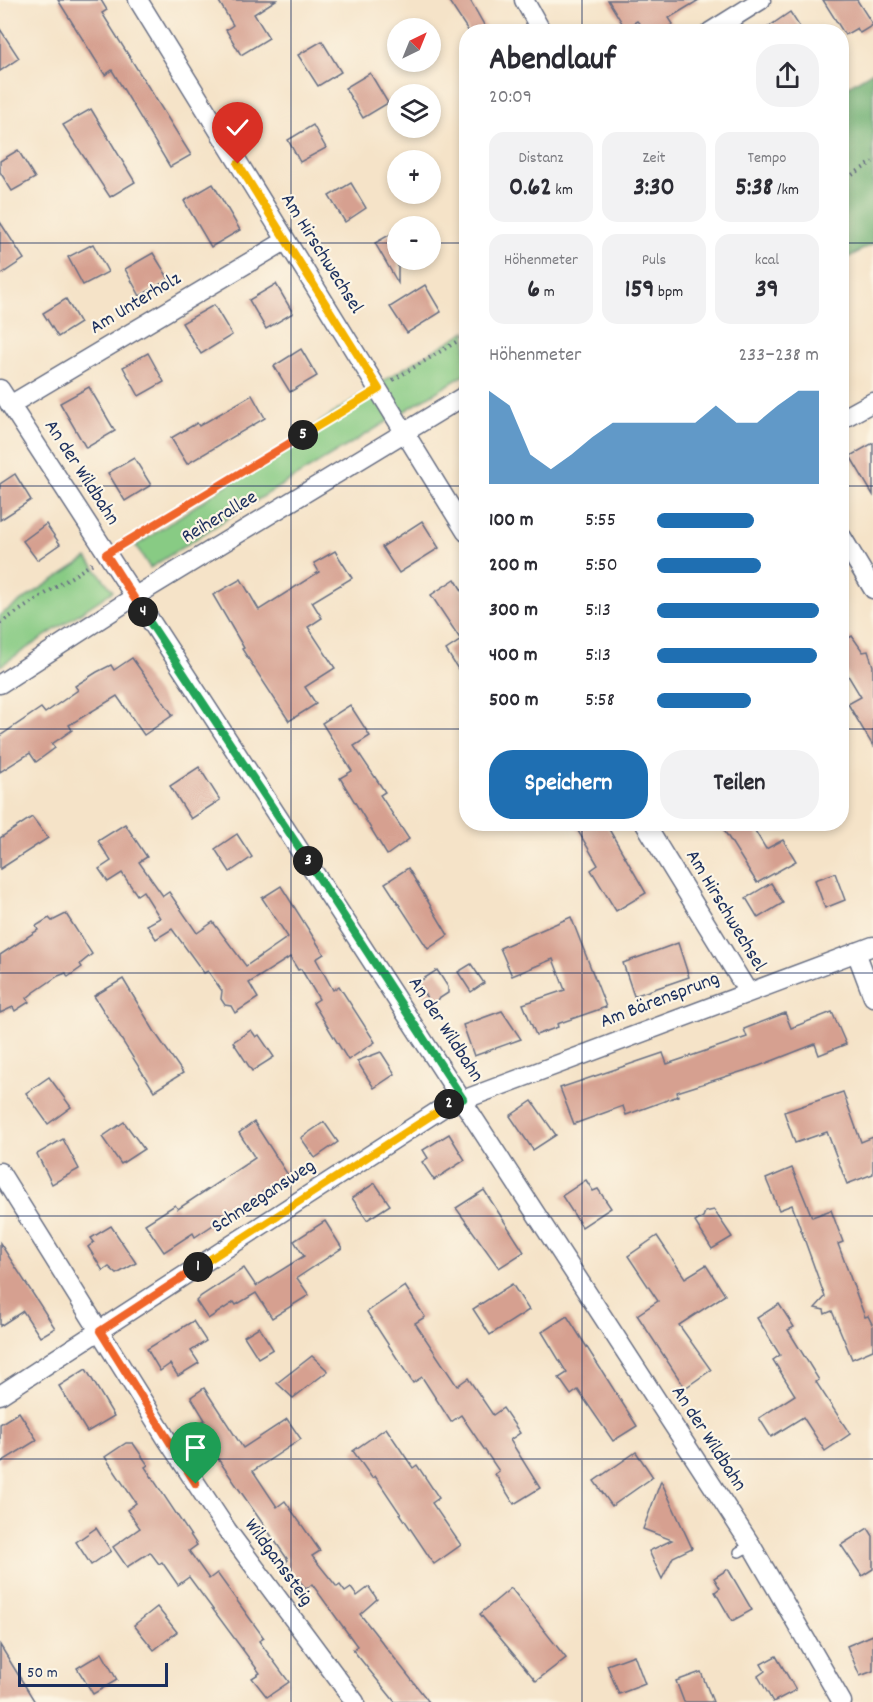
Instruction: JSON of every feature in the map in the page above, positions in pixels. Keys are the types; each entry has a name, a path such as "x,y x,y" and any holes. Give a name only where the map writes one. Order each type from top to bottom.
{"street":[{"name":"Am Hirschwechsel","path":"138,0 459,521"},
{"path":"524,0 538,24"},
{"path":"723,24 761,0"},
{"name":"Am Unterholz","path":"10,405 285,241"},
{"name":"An der Wildbahn","path":"0,389 463,1099 842,1702"},
{"name":"Reiherallee","path":"0,684 134,597 459,399"},
{"path":"849,416 873,402"},
{"path":"849,549 873,589"},
{"name":"Am Hirschwechsel","path":"649,831 748,992"},
{"path":"865,949 873,998"},
{"name":"Am Bärensprung","path":"463,1099 865,949"},
{"name":"Schneegansweg","path":"0,1395 444,1107 463,1099"},
{"name":"Wildganssteig","path":"0,1172 226,1530 355,1702"}],"path":[{"path":"849,177 873,162"},
{"path":"0,623 106,554 459,340"}],"green space":[{"path":"873,71 873,244 849,257 849,86"},
{"path":"459,335 459,378 244,508 150,568 136,546 371,388"},
{"path":"87,558 113,591 0,666 0,615"}],"building":[{"path":"58,0 101,0 107,10 102,13 191,155 170,167 112,70 105,75"},
{"path":"218,0 276,0 254,14 269,38 241,55 226,30 233,25"},
{"path":"448,0 470,0 484,24 464,24"},
{"path":"608,0 699,0 669,18 673,24 640,24 637,21 632,24 623,24"},
{"path":"823,0 857,0 873,25 860,33 857,28 849,33 849,24 838,24"},
{"path":"790,12 798,24 773,24"},
{"path":"0,29 19,58 0,71"},
{"path":"322,41 341,72 318,86 298,55"},
{"path":"370,73 387,104 363,118 345,88"},
{"path":"91,109 135,182 110,197 63,125"},
{"path":"313,125 326,148 300,162 288,140"},
{"path":"18,150 35,178 12,191 0,172 0,161"},
{"path":"351,183 366,208 345,222 329,196"},
{"path":"213,184 240,230 211,247 184,201"},
{"path":"0,222 24,259 0,275"},
{"path":"387,236 387,264 375,243"},
{"path":"93,244 108,272 83,285 68,257"},
{"path":"153,253 169,279 140,296 125,269"},
{"path":"391,270 398,270 398,283"},
{"path":"276,284 293,313 266,329 249,300"},
{"path":"425,285 441,312 407,333 390,307"},
{"path":"66,299 80,323 58,337 43,313"},
{"path":"214,305 232,335 201,354 182,323"},
{"path":"301,349 317,376 290,392 274,366"},
{"path":"148,353 164,382 139,396 123,367"},
{"path":"89,387 115,431 86,448 60,403"},
{"path":"252,395 265,418 187,464 171,438 197,423 199,426"},
{"path":"873,443 873,495 850,456"},
{"path":"134,458 151,485 125,501 108,473"},
{"path":"15,474 31,500 0,520 0,484"},
{"path":"422,521 439,548 399,573 382,547"},
{"path":"46,524 60,544 37,560 23,541"},
{"path":"335,551 352,578 312,602 322,618 308,627 335,668 305,687 316,704 289,721 242,649 244,648 213,595 241,579 259,610 319,572 314,563"},
{"path":"455,579 459,586 459,637 431,595"},
{"path":"852,636 863,652 868,651 873,666 873,746 849,706 861,697 849,677 849,638"},
{"path":"459,641 459,671 446,650"},
{"path":"132,658 173,715 144,735 117,696 69,725 72,730 52,744 55,748 36,762 30,753 0,772 0,736 41,708 45,713 78,690 75,686 97,672 111,665 114,670"},
{"path":"350,705 370,736 354,746 385,792 380,795 409,839 387,855 340,778 352,771 322,723"},
{"path":"199,767 220,800 191,819 170,786"},
{"path":"32,817 48,838 0,869 0,838"},
{"path":"125,824 147,857 139,862 163,896 169,892 197,933 213,922 246,966 288,937 262,898 281,886 324,954 316,959 333,990 339,986 375,1042 348,1060 313,1003 319,999 301,969 298,970 290,957 249,983 258,998 235,1013 231,1006 225,1005 221,999 222,991 208,971 204,973 172,929 156,939 147,925 160,918 143,891 137,895 122,873 108,882 99,869 111,861 98,841"},
{"path":"578,831 610,831 646,893 616,911 591,870 598,865"},
{"path":"724,831 755,831 766,849 783,840 796,861 757,883"},
{"path":"237,834 252,857 230,872 215,849"},
{"path":"408,868 448,935 428,949 385,883"},
{"path":"835,873 845,900 825,908 815,880"},
{"path":"771,883 783,903 758,918 746,898"},
{"path":"66,914 92,954 80,964 82,967 68,977 66,973 58,976 33,993 27,998 29,1002 15,1011 13,1007 0,1013 0,955 38,930 36,926 49,918 52,921"},
{"path":"571,917 606,1007 557,1024 558,1027 536,1035 523,1004 565,990 553,959 512,976 500,948"},
{"path":"678,943 689,977 634,996 623,963"},
{"path":"471,964 484,983 471,992 458,972"},
{"path":"437,970 448,987 448,993 431,1004 417,983"},
{"path":"123,979 183,1073 154,1091 94,996"},
{"path":"502,1011 521,1039 474,1056 463,1025"},
{"path":"832,1012 846,1044 819,1055 815,1044 759,1066 677,1092 678,1096 626,1115 623,1106 574,1124 560,1088 663,1053 667,1064 747,1037 744,1029 785,1013 791,1028"},
{"path":"251,1030 256,1037 259,1035 274,1057 252,1071 233,1042"},
{"path":"381,1052 395,1074 374,1088 357,1061"},
{"path":"49,1077 71,1107 48,1124 26,1093"},
{"path":"843,1092 861,1142 873,1137 873,1174 847,1184 827,1132 795,1143 784,1112"},
{"path":"532,1101 556,1135 533,1150 510,1116"},
{"path":"124,1122 144,1149 121,1164 102,1137"},
{"path":"254,1122 288,1175 195,1237 193,1233 164,1252 145,1224 175,1205 178,1209 255,1158 239,1133"},
{"path":"324,1122 338,1142 315,1158 301,1138"},
{"path":"449,1134 465,1160 434,1180 422,1162 428,1158 423,1150"},
{"path":"63,1139 79,1169 52,1184 37,1154"},
{"path":"792,1168 812,1217 831,1210 843,1242 838,1244 865,1317 868,1316 873,1326 873,1350 852,1359 832,1311 825,1314 824,1310 815,1308 825,1297 792,1205 779,1210 766,1179"},
{"path":"586,1180 593,1191 598,1189 611,1208 582,1227 562,1196"},
{"path":"375,1183 390,1205 367,1220 352,1198"},
{"path":"484,1190 524,1252 499,1268 456,1208"},
{"path":"714,1210 732,1237 712,1249 695,1222 703,1217 705,1212"},
{"path":"325,1221 342,1248 297,1278 309,1295 272,1318 256,1293 236,1305 234,1302 208,1319 196,1301 201,1296 244,1268 256,1286 304,1256 294,1241"},
{"path":"111,1226 136,1263 117,1274 109,1267 103,1271 88,1247 94,1242 91,1238"},
{"path":"657,1236 685,1278 706,1265 725,1295 679,1325 711,1370 685,1388 637,1315 658,1301 628,1256"},
{"path":"0,1243 55,1328 40,1337 23,1311 0,1326"},
{"path":"512,1284 529,1310 490,1335 473,1309"},
{"path":"405,1286 425,1317 415,1323 457,1386 468,1378 493,1415 503,1408 520,1433 510,1440 540,1488 514,1504 495,1474 499,1471 461,1415 451,1422 422,1377 413,1383 367,1312"},
{"path":"779,1304 794,1327 788,1330 819,1380 816,1382 850,1434 825,1451 803,1417 771,1437 759,1418 795,1395 773,1360 780,1355 757,1318"},
{"path":"567,1316 637,1426 613,1441 578,1390 571,1395 559,1378 567,1373 542,1332"},
{"path":"193,1321 206,1341 191,1351 199,1363 178,1376 170,1364 160,1371 147,1349"},
{"path":"259,1327 273,1349 258,1358 244,1336"},
{"path":"312,1356 328,1371 293,1398 277,1383"},
{"path":"86,1369 114,1416 87,1432 59,1386"},
{"path":"204,1388 243,1448 287,1419 301,1439 253,1471 277,1507 285,1501 320,1551 312,1556 337,1587 340,1585 345,1592 351,1588 357,1596 369,1587 377,1599 360,1614 429,1702 395,1702 353,1650 357,1646 312,1584 306,1589 285,1563 288,1560 200,1433 207,1428 203,1421 205,1420 191,1397"},
{"path":"19,1412 37,1440 0,1463 0,1424"},
{"path":"386,1428 413,1468 417,1465 439,1498 432,1503 461,1545 434,1564 375,1476 372,1478 353,1451"},
{"path":"126,1443 133,1443 148,1465 145,1467 197,1545 189,1551 209,1579 217,1573 264,1638 259,1641 289,1682 267,1697 252,1678 260,1673 189,1577 178,1585 162,1562 159,1564 150,1552 127,1567 113,1547 140,1528 127,1510 136,1503 105,1457"},
{"path":"636,1452 653,1477 612,1506 594,1481"},
{"path":"661,1481 692,1548 673,1557 662,1579 649,1551 672,1540 643,1529"},
{"path":"96,1528 111,1551 91,1565 76,1542"},
{"path":"868,1528 873,1536 873,1569 862,1576 841,1545"},
{"path":"728,1569 752,1610 732,1621 715,1592 720,1588 714,1578"},
{"path":"511,1588 566,1658 536,1681 480,1614"},
{"path":"157,1607 177,1632 154,1650 134,1625"},
{"path":"873,1635 873,1671 860,1676 847,1646"},
{"path":"0,1645 35,1702 0,1702"},
{"path":"102,1653 117,1680 93,1694 77,1668"},
{"path":"634,1655 645,1684 619,1694 607,1665"},
{"path":"776,1656 796,1690 773,1702 758,1676 765,1671 761,1664"},
{"path":"701,1672 713,1702 684,1702 676,1681"}],"route":[{"path":"196,1484 100,1331 444,1107 463,1099 106,554 379,389 238,164"}]}
